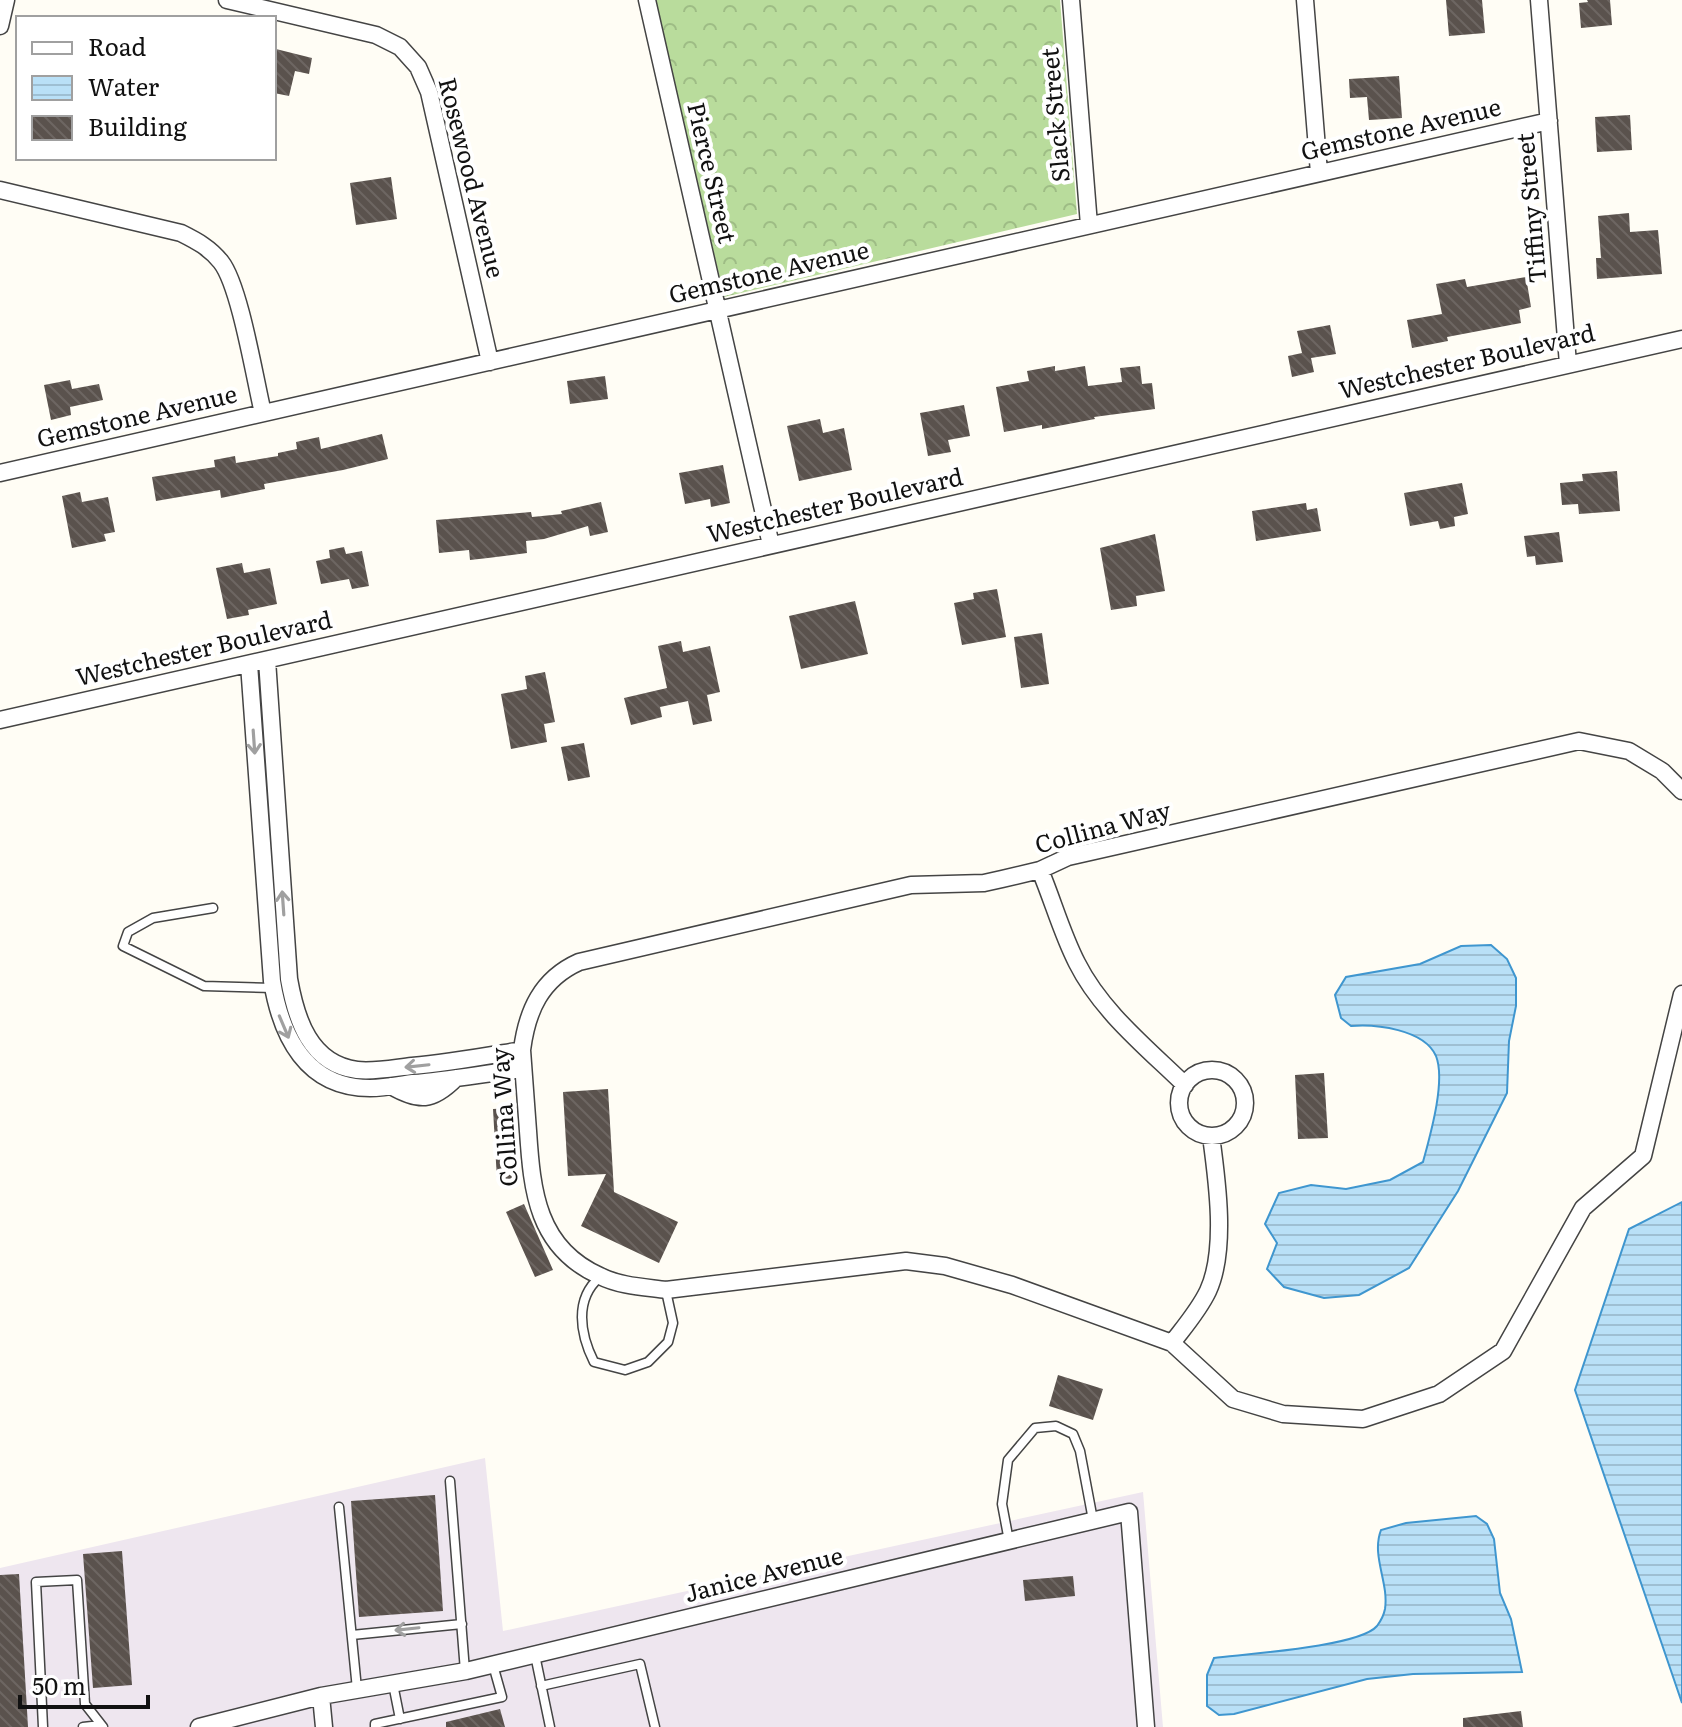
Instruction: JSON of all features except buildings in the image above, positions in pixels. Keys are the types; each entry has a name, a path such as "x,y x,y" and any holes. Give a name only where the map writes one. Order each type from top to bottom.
{"street":[{"path":"0,26 6,0"},
{"name":"Rosewood Avenue","path":"227,0 376,35 400,47 418,67 429,92 490,362"},
{"name":"Pierce Street","path":"647,0 771,545"},
{"name":"Slack Street","path":"1071,0 1089,225"},
{"path":"1305,0 1319,173"},
{"name":"Tiffiny Street","path":"1539,0 1568,364"},
{"name":"Gemstone Avenue","path":"0,473 1549,121"},
{"path":"0,190 181,233 206,245 224,265 235,290 263,413"},
{"name":"Westchester Boulevard","path":"0,720 1682,339"},
{"path":"267,660 281,986"},
{"path":"249,664 281,986 292,1002 324,1076 370,1088 391,1086 410,1097 422,1098 434,1096 464,1071 522,1050"},
{"name":"Collina Way","path":"1682,791 1662,771 1629,751 1579,741 1068,857 1040,870 984,883 911,885 579,962 556,975 530,1011 522,1050 531,1185 538,1208 557,1246 600,1277 631,1286 666,1290 906,1261 925,1263 1012,1285 1172,1343 1233,1399 1283,1414 1363,1419 1439,1394 1503,1351 1583,1208 1643,1156 1682,994"},
{"path":"1040,870 1077,963 1097,995 1185,1085"},
{"path":"315,1059 360,1071 523,1069"},
{"path":"1217,1070 1226,1073 1240,1085 1246,1102 1240,1121 1226,1133 1211,1136 1199,1132 1185,1120 1179,1103 1185,1085 1199,1073 1217,1070"},
{"path":"1172,1343 1197,1310 1215,1271 1217,1204 1211,1136"},
{"name":"Janice Avenue","path":"199,1727 321,1696 493,1665 1129,1512 1146,1727"},
{"path":"321,1696 324,1727"}],"lane":[{"path":"213,908 153,918 128,932 123,946 204,986 281,986"},
{"path":"600,1277 587,1288 581,1315 583,1340 594,1362 625,1370 648,1362 668,1342 673,1323 666,1290"},
{"path":"1009,1541 1002,1504 1008,1460 1035,1428 1056,1426 1073,1434 1080,1451 1093,1520"},
{"path":"450,1481 466,1671"},
{"path":"339,1507 357,1689"},
{"path":"43,1727 36,1582 77,1580 85,1704 102,1726"},
{"path":"352,1635 462,1624"},
{"path":"535,1655 550,1727"},
{"path":"541,1686 640,1664 655,1727"},
{"path":"375,1727 375,1724 502,1697 493,1665"},
{"path":"393,1683 400,1719"},
{"path":"83,1727 102,1726"}],"shaded area":[{"path":"485,1458 503,1631 1143,1492 1163,1727 0,1727 0,1568"}],"green space":[{"path":"656,0 1060,0 1077,214 724,297"}],"water":[{"path":"1491,945 1507,959 1516,978 1507,1093 1458,1191 1409,1268 1359,1295 1324,1298 1284,1287 1267,1269 1277,1243 1265,1224 1279,1193 1311,1185 1346,1189 1390,1180 1423,1162 1436,1109 1439,1067 1430,1047 1398,1030 1351,1026 1341,1018 1335,995 1346,977 1420,964 1461,946"},
{"path":"1682,1202 1682,1703 1575,1390 1629,1229"},
{"path":"1476,1516 1487,1524 1494,1539 1500,1593 1511,1619 1522,1672 1413,1674 1367,1679 1234,1714 1219,1715 1207,1706 1207,1675 1214,1658 1326,1644 1366,1633 1377,1626 1386,1599 1378,1550 1381,1530 1406,1523"}]}
